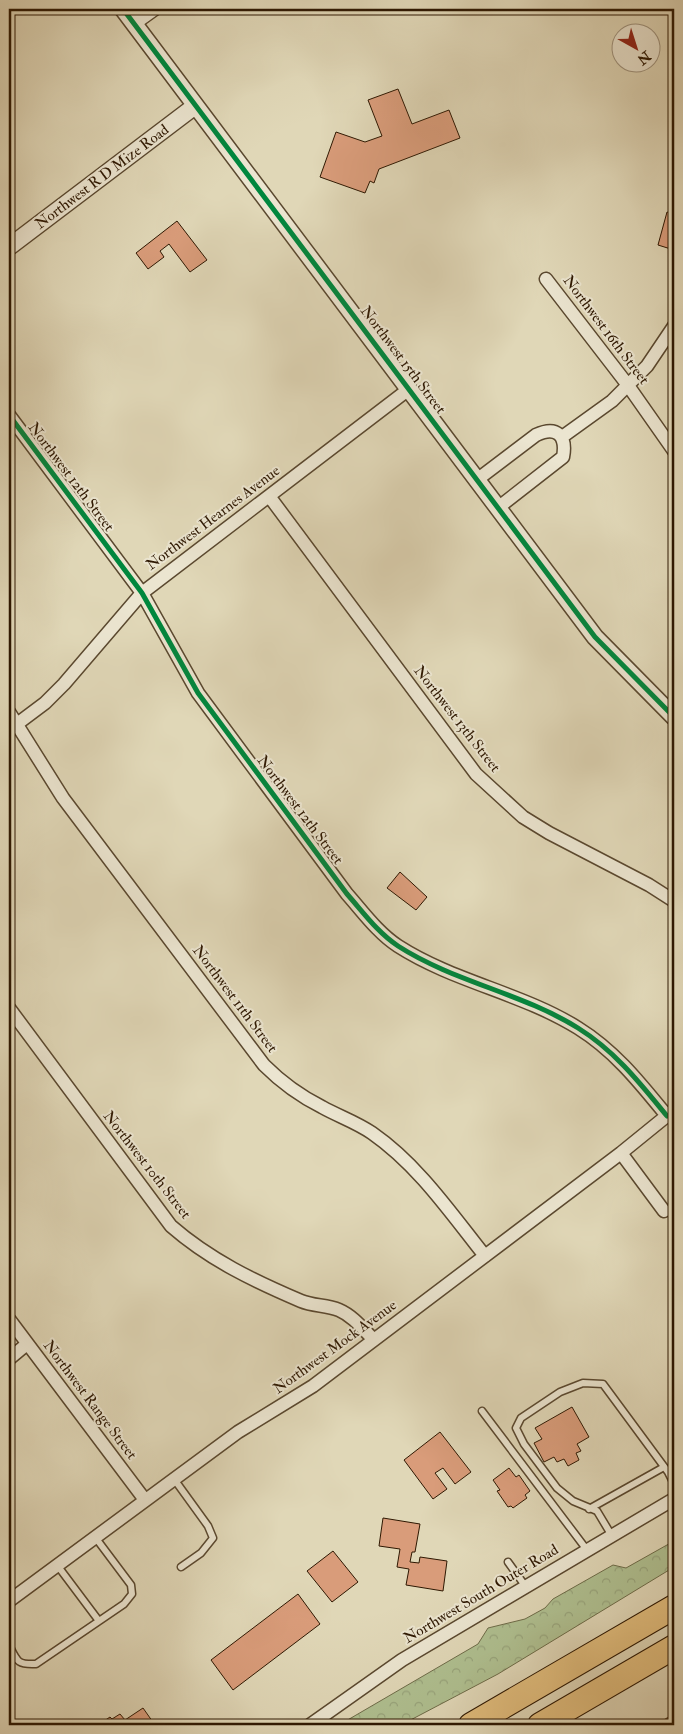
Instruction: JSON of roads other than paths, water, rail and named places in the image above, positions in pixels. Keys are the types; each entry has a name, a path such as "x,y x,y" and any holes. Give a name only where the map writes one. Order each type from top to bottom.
{"highway":[{"path":"471,1725 674,1607"},
{"path":"540,1725 674,1647"}],"street":[{"name":"Northwest 15th Street","path":"123,9 409,390 478,478 595,637 674,717"},
{"path":"134,24 155,9"},
{"name":"Northwest R D Mize Road","path":"9,247 195,106"},
{"name":"Northwest 16th Street","path":"546,279 627,384 674,451"},
{"path":"562,437 612,401 646,366 674,326"},
{"name":"Northwest Hearnes Avenue","path":"13,726 45,703 64,684 142,593 409,390"},
{"name":"Northwest 12th Street","path":"9,415 142,593 198,693 347,894 388,938 419,958 442,969 546,1011 578,1027 606,1048 628,1068 671,1113"},
{"path":"478,478 536,435 544,432 555,432 562,437 565,443 562,457 499,507"},
{"name":"Northwest 13th Street","path":"269,496 476,774 523,817 549,833 649,885 674,901"},
{"name":"Northwest 11th Street","path":"9,712 13,726 63,798 264,1065 278,1080 322,1107 371,1132 399,1153 416,1170 485,1256"},
{"name":"Northwest 10th Street","path":"9,1008 171,1226 204,1252 228,1267 304,1302 338,1310 354,1319 374,1340"},
{"name":"Northwest Mock Avenue","path":"9,1601 238,1432 313,1386 671,1113"},
{"path":"621,1153 664,1211"},
{"name":"Northwest Range Street","path":"9,1319 145,1500"},
{"path":"9,1359 27,1344"},
{"name":"Northwest South Outer Road","path":"310,1725 402,1660 674,1500"},
{"path":"669,1725 674,1722"}],"lane":[{"path":"612,1536 598,1511 588,1509 573,1501 557,1488 524,1444 516,1428 521,1418 560,1392 583,1383 603,1384 664,1466 674,1484"},
{"path":"482,1411 587,1550"},
{"path":"588,1509 664,1466"},
{"path":"174,1479 208,1526 213,1538 201,1553 181,1567"},
{"path":"9,1645 16,1660 23,1665 36,1664 124,1604 132,1594 131,1585 95,1537"},
{"path":"508,1562 526,1587"},
{"path":"57,1565 99,1621"}]}
